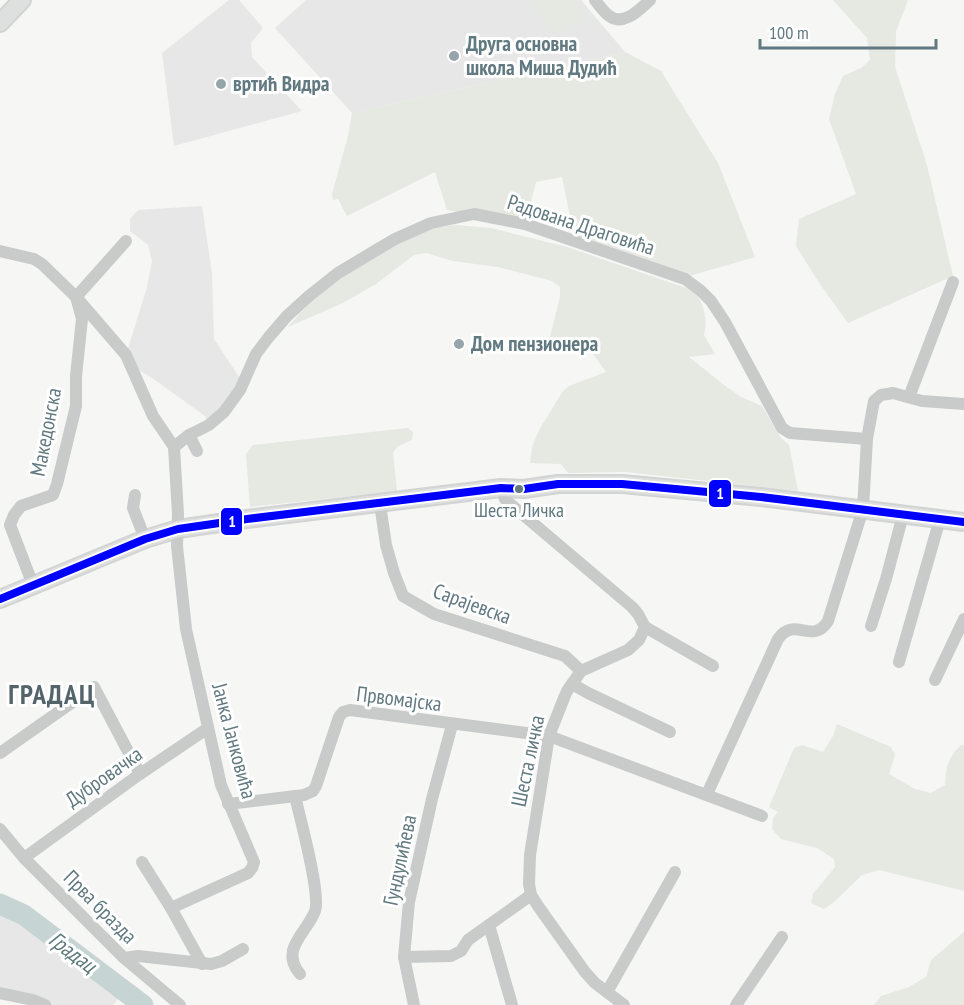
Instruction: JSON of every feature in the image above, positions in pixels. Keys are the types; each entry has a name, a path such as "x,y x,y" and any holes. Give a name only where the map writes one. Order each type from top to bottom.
{"main road":[{"path":"0,23 22,0"},
{"path":"0,599 145,539 178,529 501,488 524,489 558,484 622,484 761,497 964,522"}],"street":[{"path":"595,0 608,16 614,19 627,18 635,14 650,0"},
{"name":"Радована Драговића","path":"174,447 189,435 209,425 224,412 240,390 256,354 268,338 287,316 338,273 395,239 431,223 474,214 525,224 686,279 711,301 725,322 777,422 785,431 867,439"},
{"path":"76,297 126,241"},
{"path":"0,251 34,259 76,297 126,355 153,416 174,447"},
{"path":"909,397 953,282"},
{"name":"Македонска","path":"33,585 10,525 21,506 52,495 57,484 76,406 76,376 82,319 76,297"},
{"path":"707,794 778,639 793,628 817,632 828,621 863,509 867,439 874,401 881,395 893,393 937,403 964,404"},
{"path":"189,435 197,450"},
{"name":"Јанка Јанковића","path":"171,909 248,873 254,862 221,785 186,629 177,546 174,447"},
{"path":"501,488 508,502 632,607 645,627 713,666"},
{"path":"135,495 133,508 145,539"},
{"name":"Сарајевска","path":"380,504 386,545 403,596 434,614 565,656 581,670"},
{"path":"871,626 903,515"},
{"path":"899,662 940,519"},
{"path":"935,680 964,619"},
{"path":"581,670 628,650 639,640 645,627"},
{"name":"Шеста личка","path":"531,895 530,855 549,736 567,691 581,670"},
{"path":"572,684 670,732"},
{"path":"0,753 94,687 140,774"},
{"name":"Првомајска","path":"228,804 304,795 313,791 339,717 343,712 350,710 549,736 762,816"},
{"name":"Гундулићева","path":"414,1005 404,957 409,902 432,799 452,725"},
{"name":"Дубровачка","path":"24,858 208,728"},
{"path":"295,796 316,890 315,911 293,949 294,967 300,974"},
{"name":"Прва бразда","path":"0,829 24,858 124,958 180,1005"},
{"path":"142,862 202,964"},
{"path":"606,992 675,872"},
{"path":"404,957 456,955 468,940 531,895 585,972 595,983 624,1005"},
{"path":"489,925 512,1005"},
{"path":"736,1005 782,937"},
{"path":"124,958 138,956 211,964 222,961 243,949"},
{"path":"0,993 45,1005"}],"shaded area":[{"name":"вртић Видра","path":"229,0 239,0 263,28 251,43 252,57 302,111 174,146 162,53"},
{"name":"Друга основна школа Миша Дудић","path":"306,0 581,0 625,52 352,113 275,28"},
{"path":"527,0 571,0 584,16 558,37"},
{"path":"833,0 908,0 896,31 895,67 927,165 953,276 848,323 796,246 799,219 856,194 829,119 835,94 843,76 861,68 870,60 867,38"},
{"path":"625,52 661,71 718,163 755,257 686,277 575,240 562,177 536,182 525,224 447,210 435,172 347,216 338,199 333,200 332,194 352,113"},
{"path":"202,206 212,273 214,339 243,383 209,425 205,416 132,366 126,355 147,287 152,261 148,245 130,231 130,219 138,210"},
{"path":"455,225 491,228 567,247 692,290 702,305 705,316 704,335 715,354 689,357 741,397 762,406 781,438 789,445 798,491 626,472 568,473 561,464 530,463 532,447 539,430 563,391 569,386 606,372 591,351 581,343 550,337 560,297 560,287 552,281 498,267 453,261 426,253 414,255 376,284 343,303 288,327 324,291 357,267 425,229"},
{"path":"408,428 413,432 412,440 397,447 393,453 397,491 250,507 246,454 253,445"},
{"path":"837,724 891,747 895,755 889,774 915,789 931,793 945,785 950,758 961,745 964,745 964,891 879,870 862,875 824,909 811,903 813,894 835,867 834,859 817,848 781,839 772,829 773,818 778,812 769,807 794,748 802,745 823,752"},
{"path":"0,911 36,927 120,997 113,1005 40,1005 0,999"},
{"path":"964,932 964,1005 874,1005 881,996 909,987 926,977 931,960"}],"waterway":[{"name":"Градац","path":"0,904 24,915 143,1005"}],"transit line":[{"name":"1","path":"0,599 145,539 178,529 501,488 524,489 558,484 622,484 761,497 964,522"}],"place":[{"name":"Друга основна школа Миша Дудић","path":"454,56"},
{"name":"вртић Видра","path":"221,84"},
{"name":"Дом пензионера","path":"459,344"},
{"name":"Шеста Личка","path":"519,489"}],"district":[{"name":"ГРАДАЦ","path":"52,695"}]}
